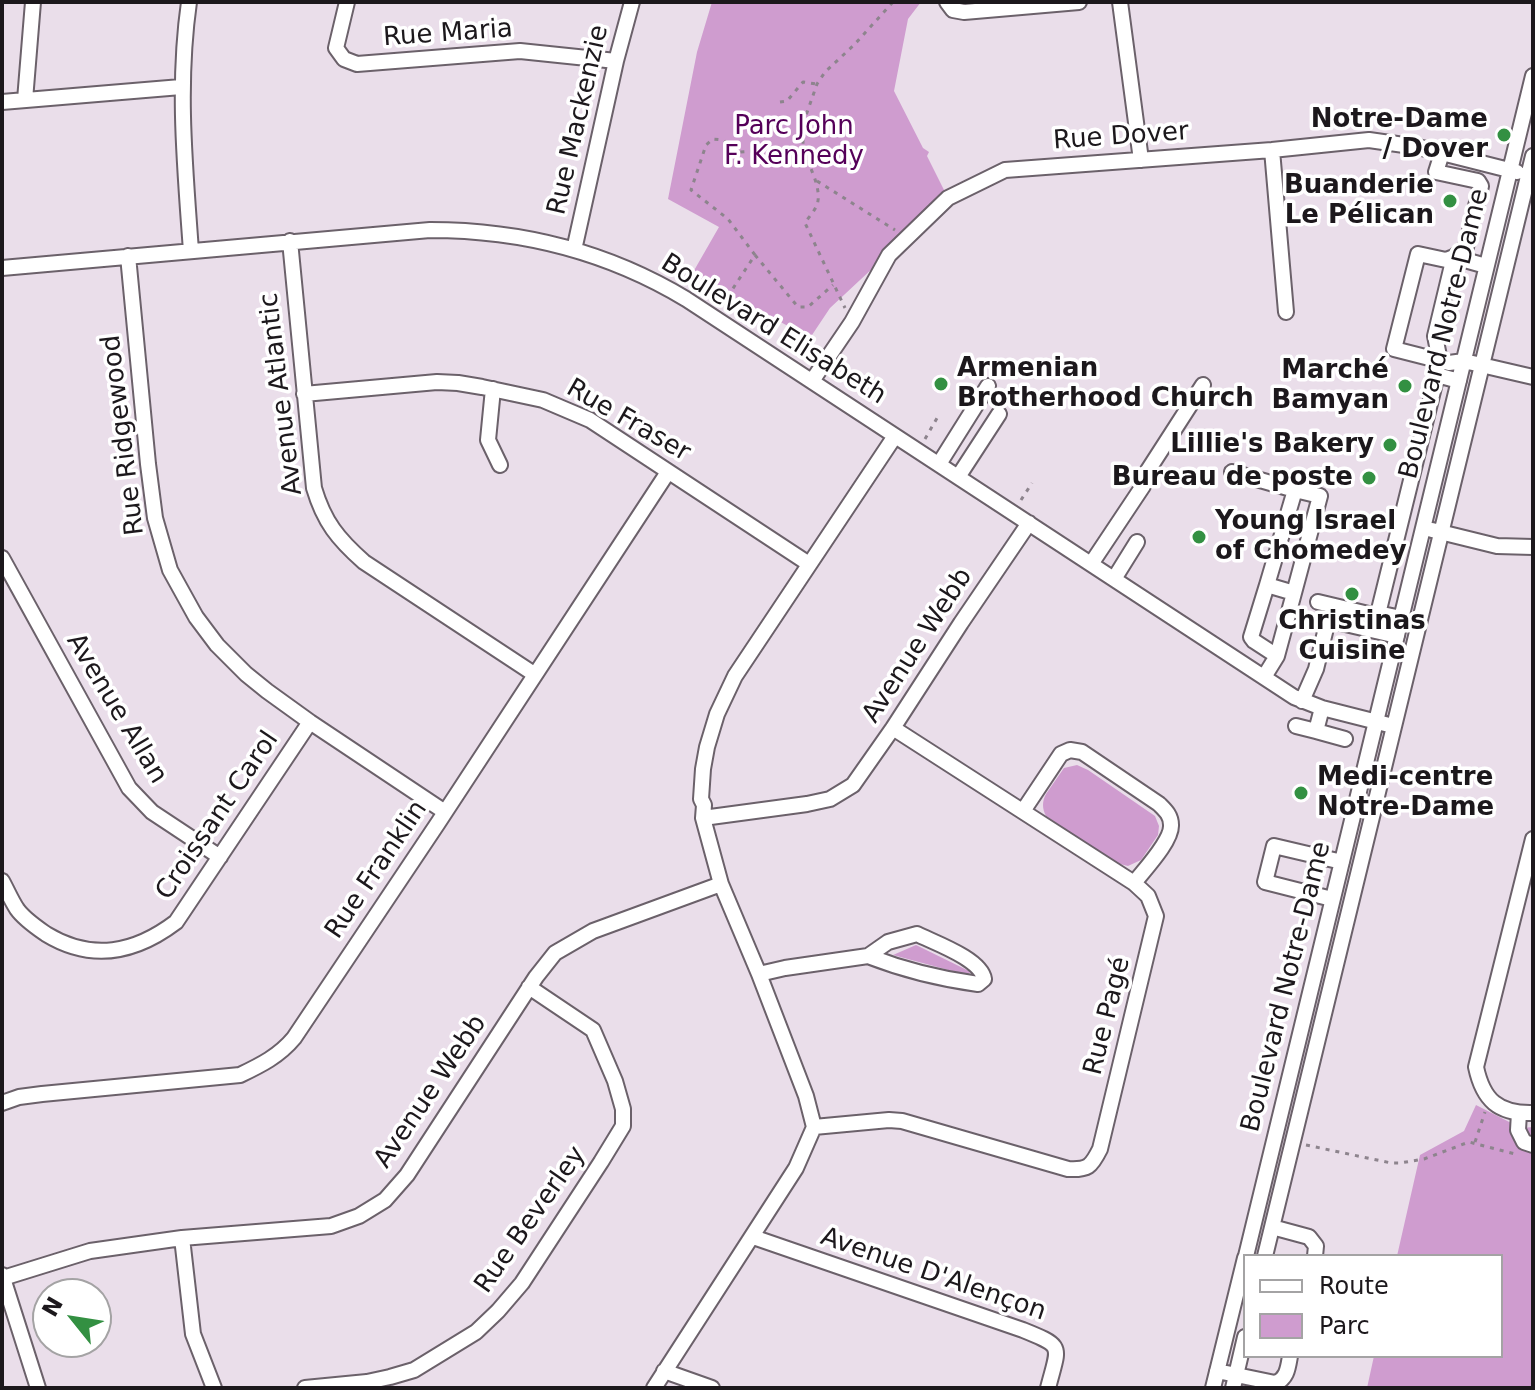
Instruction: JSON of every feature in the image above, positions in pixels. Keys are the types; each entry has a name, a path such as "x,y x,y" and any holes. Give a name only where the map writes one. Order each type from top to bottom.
{"street":[{"path":"25,100 33,2"},
{"path":"189,2 181,87 191,251"},
{"name":"Rue Maria","path":"347,2 336,48 344,59 357,64 520,51 616,61"},
{"name":"Rue Mackenzie","path":"574,250 632,2"},
{"path":"947,2 953,10 964,12 1079,2"},
{"path":"1120,2 1141,160"},
{"name":"Boulevard Notre-Dame","path":"1246,1254 1533,76"},
{"path":"2,102 181,87"},
{"name":"Rue Dover","path":"812,381 852,322 889,255 948,198 1005,170 1369,140 1418,147 1529,175"},
{"path":"1272,150 1286,312"},
{"path":"1442,153 1436,172 1480,183 1476,209 1466,247 1454,257 1446,260 1418,254 1394,349 1459,381"},
{"name":"Boulevard Notre-Dame","path":"1265,1254 1533,156"},
{"path":"1476,209 1499,215"},
{"name":"Boulevard Elisabeth","path":"2,268 401,231 493,233 574,250 621,266 666,287 1302,701 1393,726"},
{"name":"Avenue Atlantic","path":"290,241 314,488 320,509 331,529 364,562 534,674"},
{"name":"Rue Ridgewood","path":"128,256 152,506 170,570 196,617 217,645 246,674 310,722 445,812"},
{"path":"1454,257 1486,266"},
{"path":"1376,623 1438,368 1435,336 1454,257"},
{"path":"1438,368 1464,361 1533,377"},
{"name":"Rue Fraser","path":"304,394 437,382 458,383 543,400 590,420 809,564"},
{"path":"1091,564 1143,486 1145,475 1203,385"},
{"path":"939,464 988,386"},
{"path":"493,389 488,440 500,465"},
{"path":"958,477 999,414"},
{"path":"654,1388 796,1168 814,1127 806,1096 721,884 703,818 703,769 717,714 735,676 895,436"},
{"path":"1417,452 1440,458"},
{"name":"Rue Franklin","path":"2,1103 42,1094 240,1075 263,1065 283,1051 445,812 668,472"},
{"path":"1232,472 1320,496 1277,656 1264,677"},
{"path":"1277,656 1251,637 1295,490"},
{"name":"Avenue Webb","path":"703,818 830,799 853,785 1029,523"},
{"path":"1423,527 1497,546 1533,547"},
{"path":"1114,579 1137,542"},
{"name":"Avenue Allan","path":"2,558 129,788 152,812 220,857"},
{"path":"1267,585 1294,593"},
{"path":"1318,602 1376,623 1397,636"},
{"path":"1302,701 1316,669 1328,620 1376,623 1387,615 1401,618"},
{"path":"1316,731 1322,708"},
{"name":"Croissant Carol","path":"2,881 18,911 40,930 68,944 109,951 139,944 176,922 310,722"},
{"path":"1296,726 1345,739"},
{"name":"Rue Pagé","path":"814,1127 902,1121 1068,1169 1082,1170 1093,1164 1100,1149 1156,916 1148,896 1134,883 893,728"},
{"path":"1023,811 1061,754 1070,750 1082,752 1169,814 1169,836 1134,883"},
{"path":"1533,839 1476,1067 1479,1084 1489,1099 1501,1108 1526,1113 1518,1130 1524,1142 1533,1145"},
{"path":"1332,899 1265,882 1274,846 1342,862"},
{"name":"Avenue Webb","path":"2,1276 90,1251 182,1238 331,1226 359,1216 385,1200 407,1175 529,987 555,953 593,931 721,884"},
{"path":"759,974 868,956 888,942 917,934 970,960 983,972 984,979 978,984 946,979 868,956"},
{"name":"Rue Beverley","path":"305,1388 367,1382 402,1374 414,1370 476,1332 522,1283 623,1126 623,1109 615,1081 593,1030 529,987"},
{"path":"1272,1227 1309,1237 1316,1246 1315,1254"},
{"name":"Avenue D'Alençon","path":"753,1237 1052,1342 1056,1348 1048,1388"},
{"path":"182,1238 193,1334 214,1388"},
{"name":"Boulevard Notre-Dame","path":"1213,1388 1243,1265"},
{"path":"2,1276 38,1388"},
{"path":"1234,1382 1243,1345"},
{"path":"1217,1371 1234,1382 1279,1382 1286,1375 1290,1358"},
{"path":"664,1371 712,1388"}],"path":[{"path":"852,322 805,223 818,205 818,197 815,180 803,151 803,124 817,84 825,72 893,2"},
{"path":"780,102 787,101 803,82 817,84"},
{"path":"803,151 739,152 723,140 713,139 706,145 691,190 728,219 798,307 808,307 833,285"},
{"path":"815,180 895,230"},
{"path":"722,305 755,255"},
{"path":"925,439 937,418"},
{"path":"1021,500 1032,483"},
{"path":"1475,1142 1489,1099"},
{"path":"1306,1145 1400,1163 1424,1159 1475,1142 1518,1155"}],"green space":[{"name":"Parc John F. Kennedy","path":"712,2 921,2 908,19 894,91 923,148 929,152 927,156 948,198 830,308 810,338 692,274 719,227 668,199 697,52"},
{"path":"1077,765 1155,816 1158,835 1141,860 1128,866 1116,863 1046,816 1043,805 1046,794 1064,768"},
{"path":"916,945 970,973 967,975 893,955"},
{"path":"1476,1105 1521,1128 1533,1127 1533,1388 1367,1388 1374,1358 1503,1358 1503,1254 1397,1254 1420,1155 1464,1131"}],"place":[{"name":"Notre-Dame / Dover","path":"1504,135"},
{"name":"Buanderie Le Pélican","path":"1450,201"},
{"name":"Armenian Brotherhood Church","path":"941,384"},
{"name":"Marché Bamyan","path":"1405,386"},
{"name":"Lillie's Bakery","path":"1390,445"},
{"name":"Bureau de poste","path":"1369,478"},
{"name":"Young Israel of Chomedey","path":"1199,537"},
{"name":"Christinas Cuisine","path":"1352,594"},
{"name":"Medi-centre Notre-Dame","path":"1301,793"}]}
